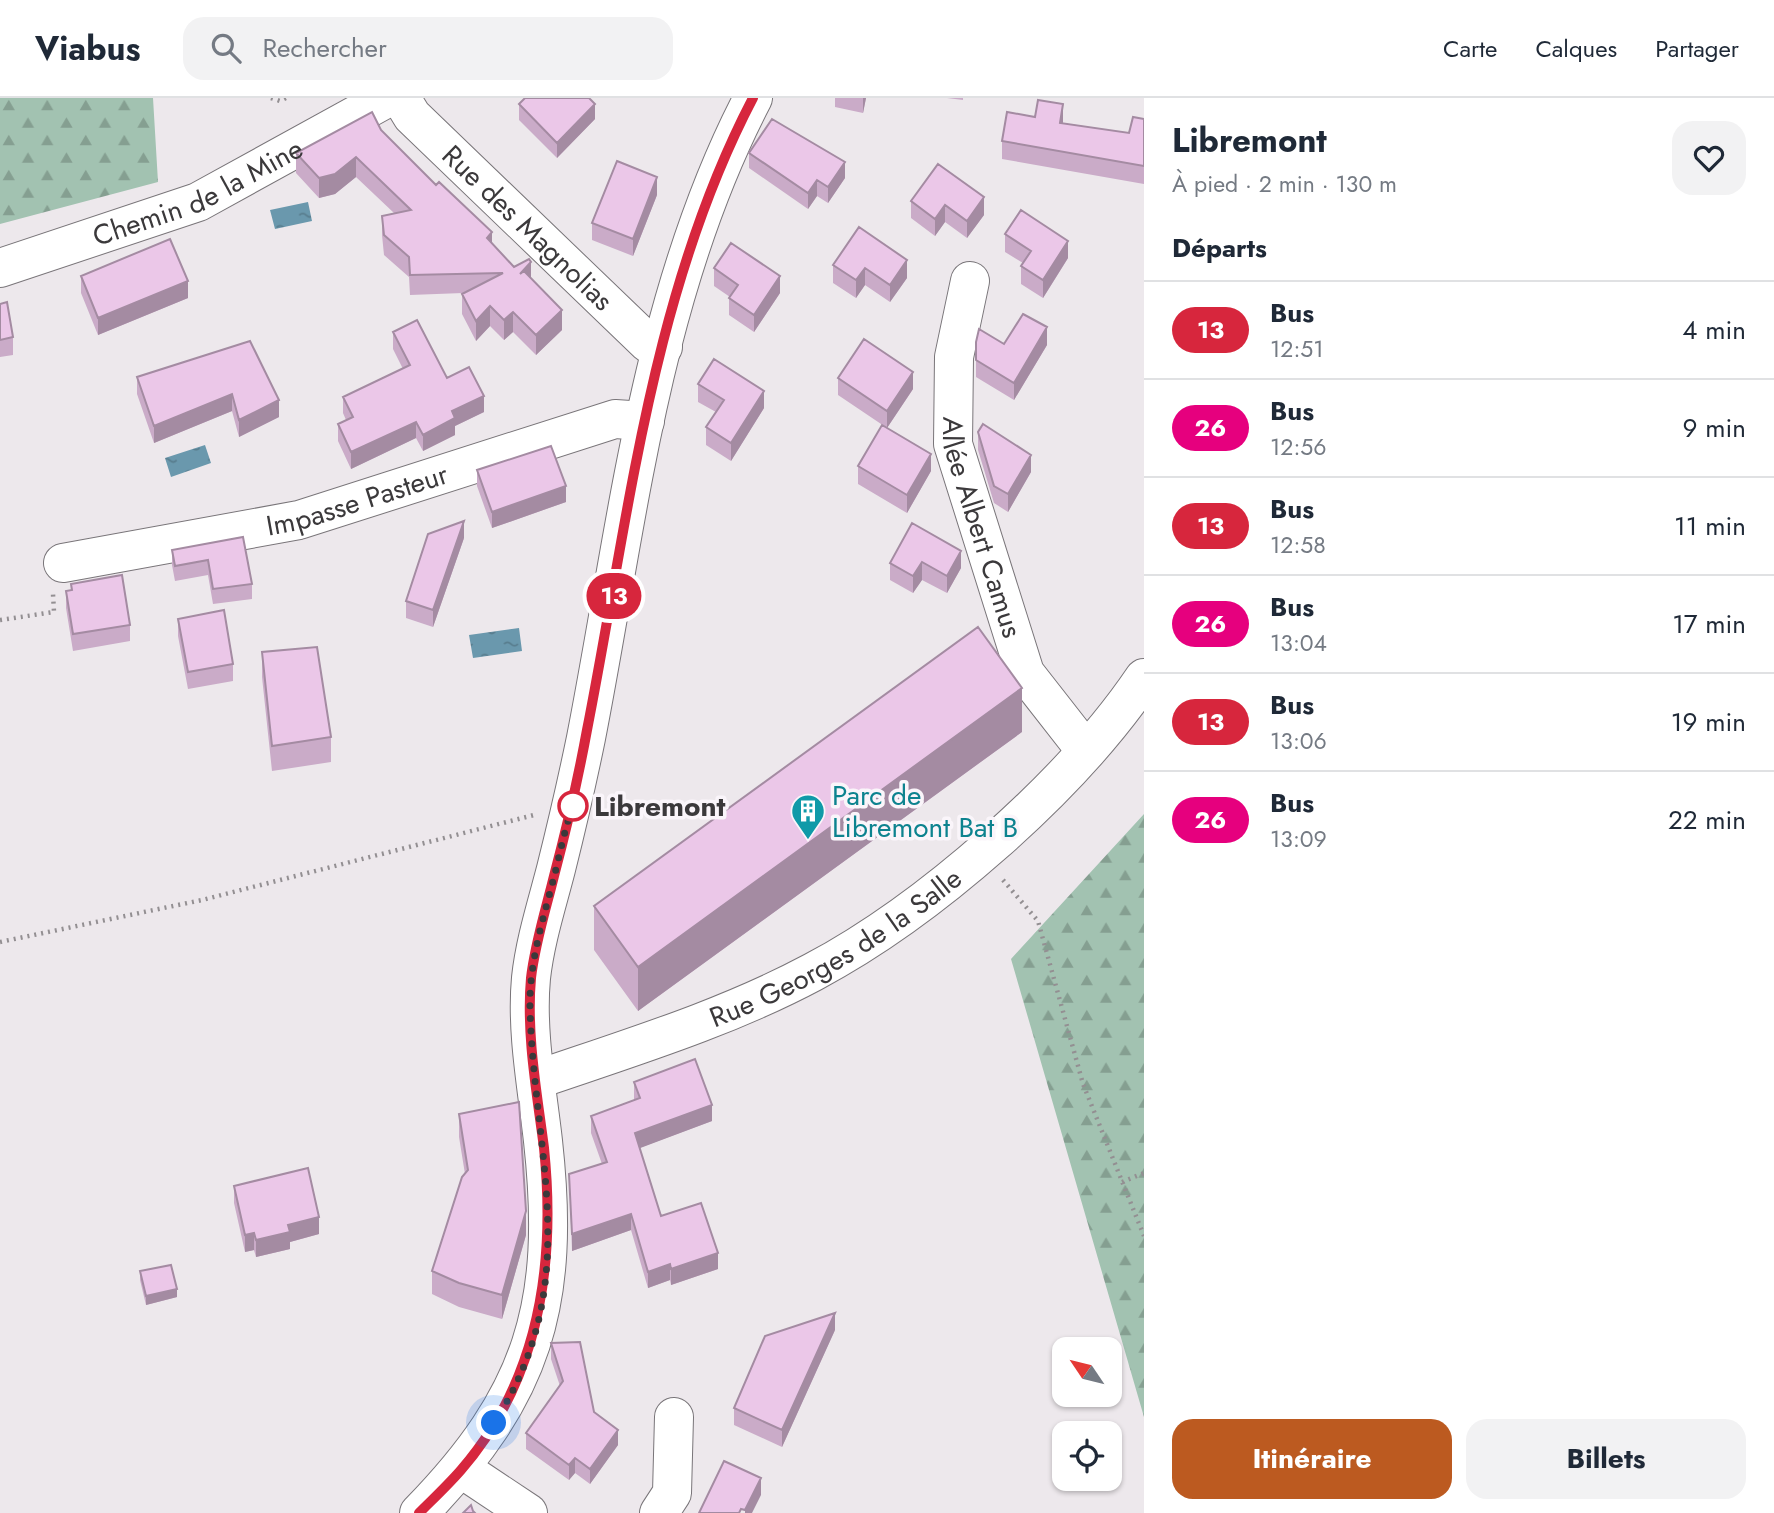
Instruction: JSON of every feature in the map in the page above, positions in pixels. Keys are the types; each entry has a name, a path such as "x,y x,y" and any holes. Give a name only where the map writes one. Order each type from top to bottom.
{"street":[{"name":"Chemin de la Mine","path":"0,268 198,202 387,98"},
{"name":"Rue des Magnolias","path":"401,98 412,116 648,343 663,347"},
{"path":"419,1513 462,1469 514,1389 530,1348 542,1302 549,1247 549,1194 536,1080 530,1005 531,976 573,806 645,421 663,347 696,225 753,98"},
{"name":"Allée Albert Camus","path":"970,281 954,357 953,444 1025,673 1086,751"},
{"name":"Impasse Pasteur","path":"63,564 299,520 615,419 645,421"},
{"name":"Rue Georges de la Salle","path":"536,1080 705,1021 812,973 866,942 979,853 1052,790 1144,678"},
{"path":"659,1513 672,1493 674,1417"},
{"path":"462,1469 528,1513"}],"path":[{"path":"271,98 280,101 286,98"},
{"path":"0,620 54,612 52,576 63,564"},
{"path":"0,942 202,900 573,806"},
{"path":"979,853 1038,921 1083,1084 1144,1236"},
{"path":"1122,1182 1144,1173"}],"green space":[{"path":"0,98 153,98 158,182 0,224"},
{"path":"1144,814 1144,1417 1122,1337 1011,959"}],"water":[{"path":"308,202 312,221 275,229 270,210"},
{"path":"205,445 211,463 171,477 165,458"},
{"path":"519,628 522,651 473,658 469,635"}],"building":[{"path":"525,98 589,98 595,104 557,143 519,104"},
{"path":"1038,100 1063,104 1060,123 1129,133 1133,117 1144,119 1144,166 1002,141 1007,112 1035,117"},
{"path":"372,112 381,130 436,185 439,182 492,232 487,238 514,267 529,259 531,262 520,274 524,271 562,310 536,335 513,312 504,320 490,306 476,321 462,294 503,273 410,275 409,257 384,235 382,216 411,210 356,157 335,174 319,178 296,153"},
{"path":"772,119 845,162 828,187 817,180 808,193 749,153"},
{"path":"617,161 657,177 633,239 592,223"},
{"path":"938,164 984,197 967,221 945,205 935,219 911,201"},
{"path":"1021,210 1068,241 1043,280 1021,266 1031,251 1005,234"},
{"path":"859,227 907,260 890,285 865,268 856,280 833,265"},
{"path":"170,239 188,281 98,318 81,276"},
{"path":"731,243 780,276 754,315 729,298 738,285 714,268"},
{"path":"7,302 13,337 0,340 0,304"},
{"path":"1023,314 1047,327 1014,383 976,360 976,342 979,329 1004,344"},
{"path":"417,320 447,378 469,367 484,396 452,411 455,418 423,435 416,422 351,452 338,424 353,417 343,397 410,365 393,332"},
{"path":"864,339 913,372 887,411 838,378"},
{"path":"250,341 279,400 239,420 232,394 154,426 137,377"},
{"path":"714,359 764,391 731,443 706,427 724,400 698,384"},
{"path":"983,424 1031,455 1008,494 994,486 978,432"},
{"path":"882,425 931,454 907,495 858,466"},
{"path":"551,446 566,486 492,512 477,470"},
{"path":"464,521 433,610 406,601 428,534"},
{"path":"912,523 961,551 947,576 922,562 913,576 890,563"},
{"path":"243,537 252,584 213,589 208,560 175,566 172,550"},
{"path":"122,575 130,625 73,634 66,591 72,590 71,584"},
{"path":"224,610 233,664 188,672 178,619"},
{"path":"978,627 1022,688 638,967 594,906"},
{"path":"317,647 331,737 272,746 262,652"},
{"path":"695,1059 712,1105 635,1133 661,1216 701,1203 718,1253 671,1269 670,1264 648,1272 631,1214 572,1234 569,1174 607,1162 591,1116 640,1098 634,1082"},
{"path":"519,1102 526,1211 502,1295 459,1283 432,1271 462,1177 468,1170 459,1114"},
{"path":"308,1168 319,1217 288,1225 290,1232 256,1240 254,1233 245,1235 234,1186"},
{"path":"171,1265 177,1289 146,1296 140,1271"},
{"path":"835,1313 782,1430 734,1408 765,1336"},
{"path":"580,1342 594,1412 618,1430 590,1469 575,1458 569,1465 526,1433 563,1381 551,1343"},
{"path":"724,1461 761,1478 745,1510 741,1509 739,1513 699,1513"},
{"path":"471,1505 475,1513 463,1513"}],"bus line":[{"name":"13","path":"419,1513 462,1469 505,1407 530,1348 542,1302 549,1247 549,1194 531,1032 531,976 573,806 645,421 681,274 696,225 753,98"}],"place":[{"name":"Libremont","path":"573,806"},
{"name":"Parc de Libremont Bat B","path":"808,841"}],"route":[{"path":"494,1423 505,1407 530,1348 546,1274 549,1194 531,1032 531,976 573,806"}]}
